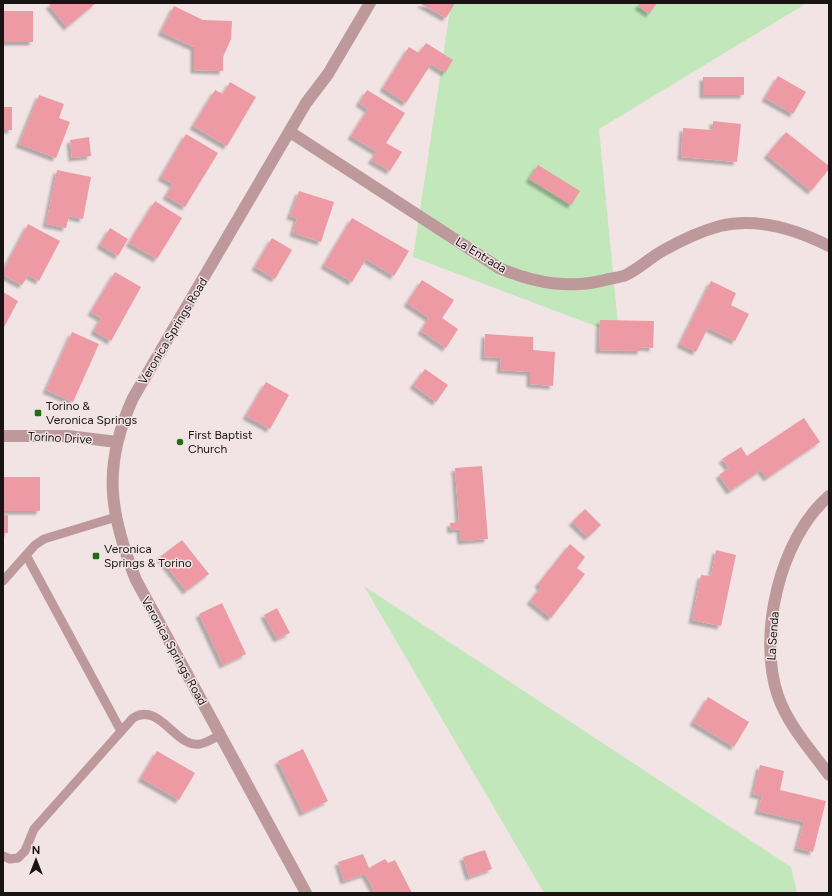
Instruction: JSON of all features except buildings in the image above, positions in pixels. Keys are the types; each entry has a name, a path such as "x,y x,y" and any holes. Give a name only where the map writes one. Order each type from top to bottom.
{"street":[{"name":"Veronica Springs Road","path":"306,893 136,580 124,549 116,517 112,492 112,472 117,442 125,415 133,398 306,103 328,74 370,3"},
{"name":"La Entrada","path":"290,132 499,268 519,276 551,284 573,285 594,283 626,275 663,250 687,238 730,224 766,225 793,230 810,236 829,246"},
{"name":"Torino Drive","path":"3,436 68,436 117,442"},
{"name":"La Senda","path":"829,496 808,519 793,543 785,562 777,589 772,627 771,665 778,697 788,717 829,775"}],"lane":[{"path":"3,581 35,545 44,539 116,517"},
{"path":"26,555 122,731"},
{"path":"3,856 10,859 18,858 25,851 34,829 133,718 140,714 149,715 158,719 186,741 193,744 200,744 220,735"}],"green space":[{"path":"451,3 807,3 599,129 619,335 413,257"},
{"path":"364,586 791,867 797,893 544,893"}],"place":[{"name":"Torino & Veronica Springs","path":"38,413"},
{"name":"First Baptist Church","path":"180,442"},
{"name":"Veronica Springs & Torino","path":"96,556"}]}
